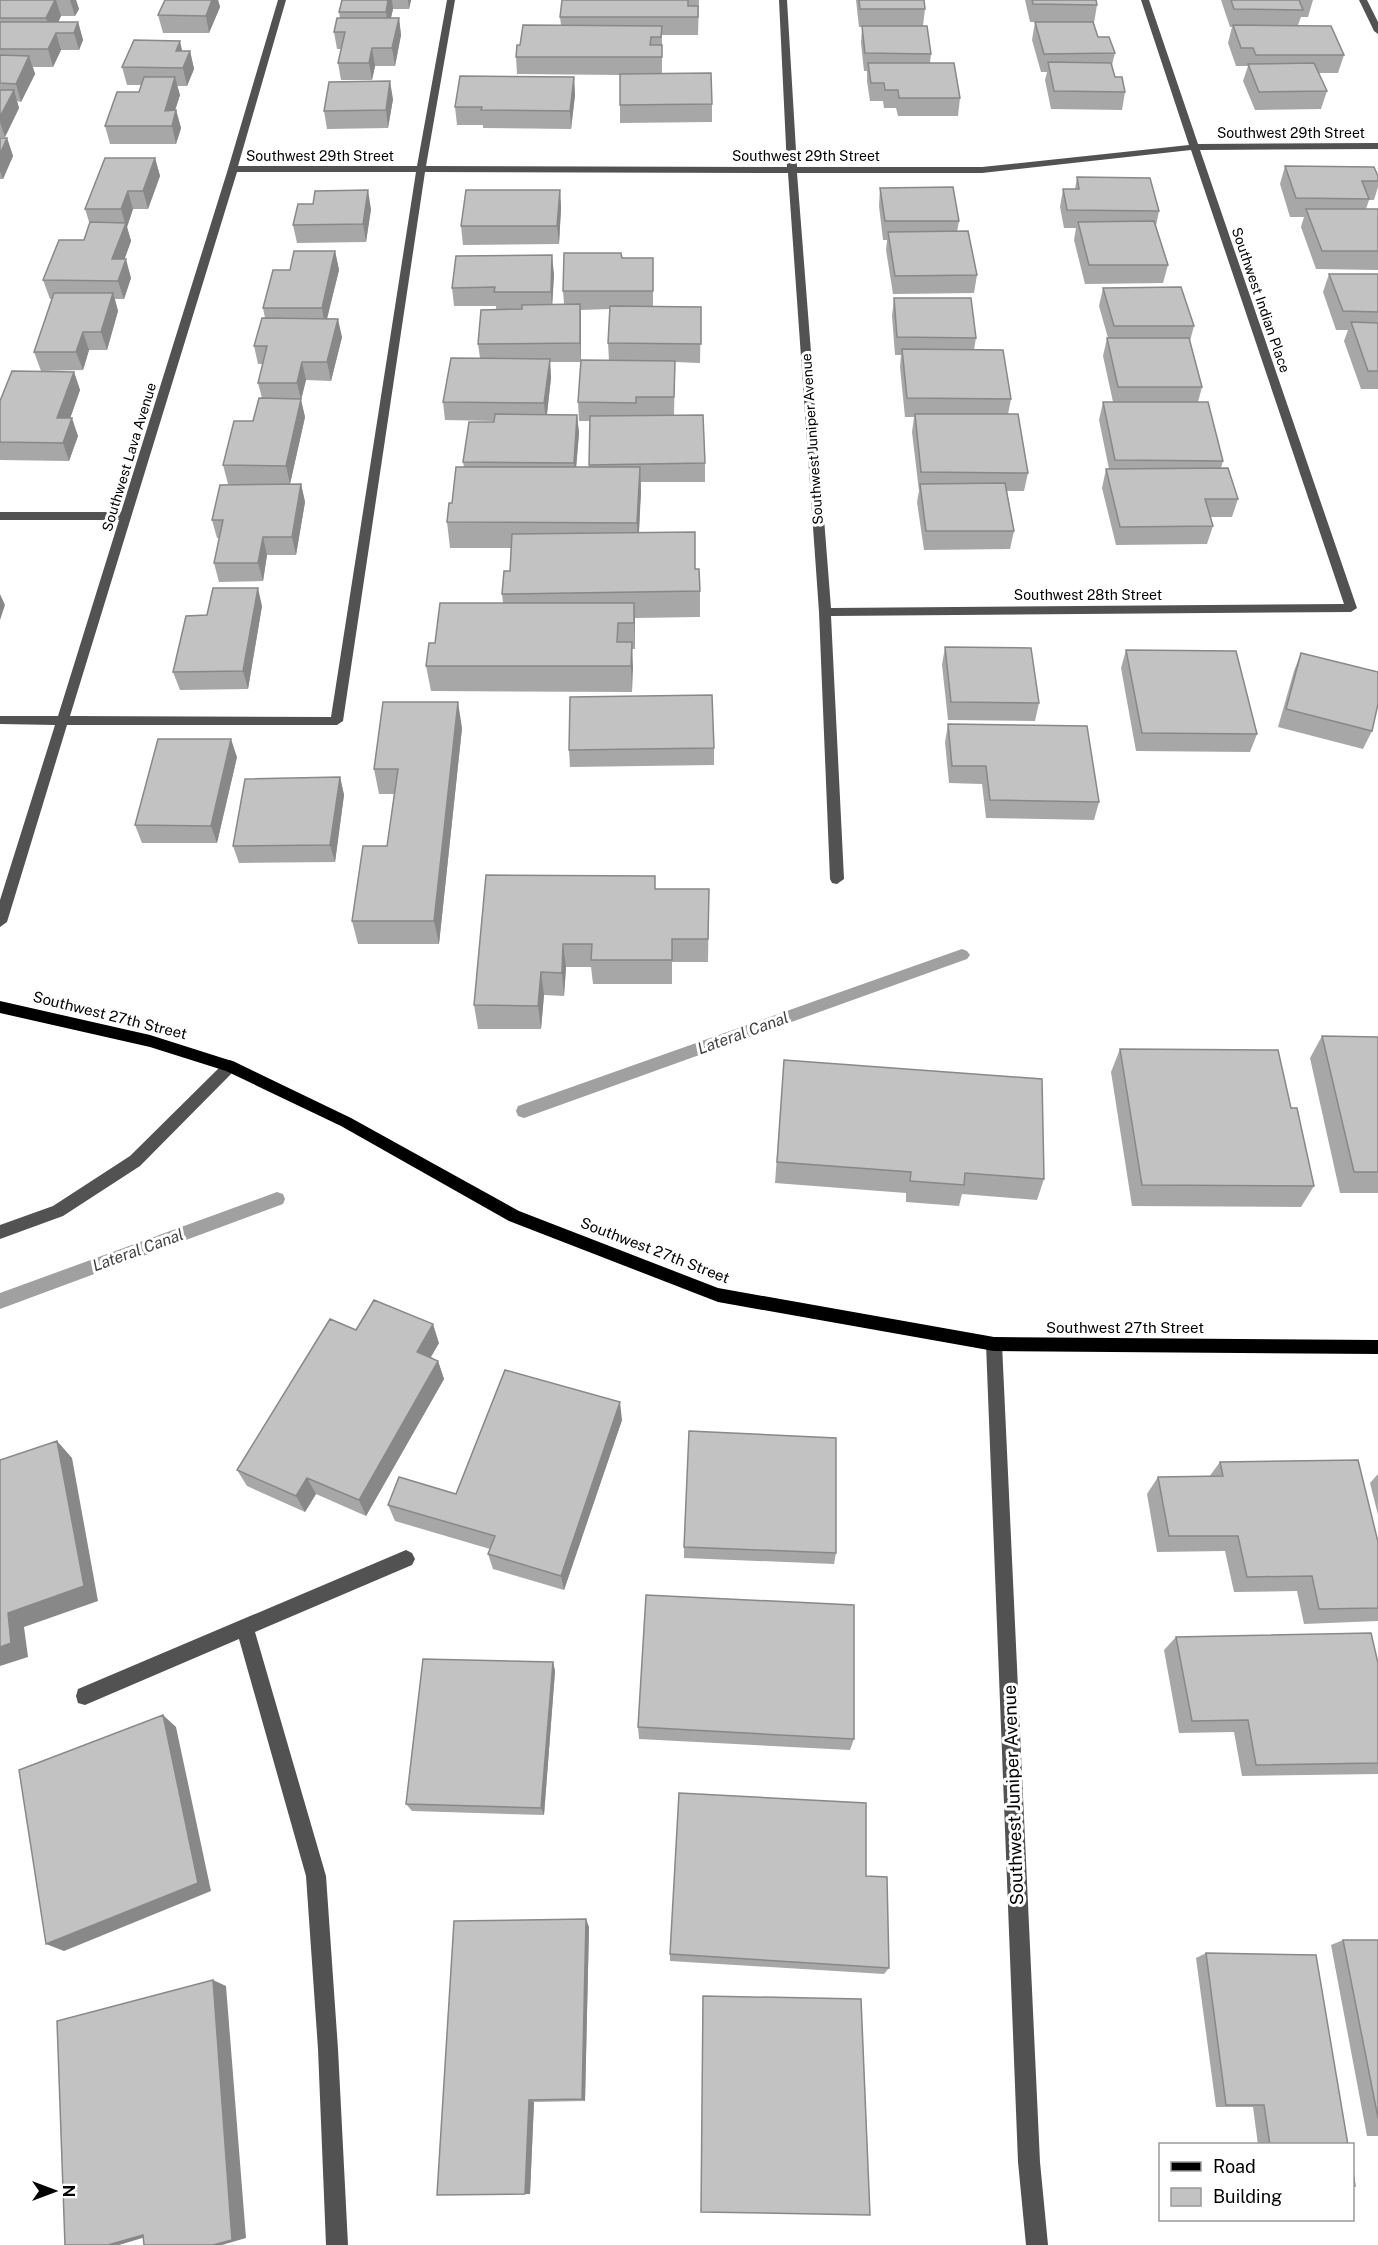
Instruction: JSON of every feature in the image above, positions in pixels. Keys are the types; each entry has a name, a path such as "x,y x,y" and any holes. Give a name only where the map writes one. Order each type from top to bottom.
{"main road":[{"name":"Southwest 27th Street","path":"0,1007 150,1041 230,1066 346,1122 514,1216 718,1295 994,1344 1378,1347"}],"street":[{"name":"Southwest Lava Avenue","path":"0,922 233,169 282,0"},
{"path":"0,720 337,721 421,169 451,0"},
{"name":"Southwest Juniper Avenue","path":"783,0 792,169 825,612 837,879"},
{"name":"Southwest Indian Place","path":"1145,0 1351,608"},
{"path":"1363,0 1374,16 1378,31"},
{"name":"Southwest 29th Street","path":"233,169 982,170 1195,147 1378,146"},
{"path":"0,516 126,516"},
{"name":"Southwest 28th Street","path":"825,612 1351,608"},
{"path":"0,1232 58,1211 135,1161 230,1066"},
{"name":"Southwest Juniper Avenue","path":"994,1344 1029,2162 1037,2245"},
{"path":"85,1696 406,1559"},
{"path":"244,1628 316,1876 328,2049 337,2245"}],"building":[{"path":"0,0 55,0 46,18 0,18"},
{"path":"165,0 212,0 206,16 158,15"},
{"path":"342,0 388,0 386,12 339,12"},
{"path":"562,0 688,0 688,6 698,6 698,17 560,17"},
{"path":"859,0 924,0 925,9 860,9"},
{"path":"1032,0 1096,0 1097,5 1033,4"},
{"path":"1231,0 1299,0 1303,10 1234,9"},
{"path":"337,18 399,18 392,48 372,48 369,63 338,63 345,32 334,32"},
{"path":"0,22 78,22 74,33 56,33 48,49 0,49"},
{"path":"1035,22 1093,22 1098,37 1109,37 1115,53 1044,54"},
{"path":"523,25 662,26 661,37 651,37 650,45 662,45 662,57 516,57"},
{"path":"1233,25 1331,26 1344,55 1256,55 1253,48 1241,48"},
{"path":"862,26 927,26 931,54 865,53"},
{"path":"134,40 180,41 176,51 190,51 183,68 122,67"},
{"path":"0,55 29,56 16,84 0,83"},
{"path":"1048,62 1111,63 1115,77 1122,77 1125,92 1054,91"},
{"path":"868,63 954,63 960,98 899,98 898,90 885,90 884,83 871,83"},
{"path":"1314,63 1327,91 1259,92 1248,64"},
{"path":"711,73 712,104 620,105 620,74"},
{"path":"460,76 574,77 570,111 481,110 482,107 455,107"},
{"path":"144,77 175,77 165,111 176,110 172,126 105,126 117,92 139,92"},
{"path":"390,81 386,110 324,111 329,82"},
{"path":"0,90 14,90 0,117"},
{"path":"0,138 7,138 0,154"},
{"path":"105,158 155,158 143,191 128,191 121,209 85,209"},
{"path":"1285,166 1374,167 1378,181 1362,181 1369,199 1296,198"},
{"path":"1077,177 1150,178 1159,211 1067,210 1063,189 1079,189"},
{"path":"953,187 959,221 885,221 880,188"},
{"path":"368,190 363,224 293,225 298,204 313,204 315,191"},
{"path":"466,190 560,190 557,226 461,226"},
{"path":"1306,209 1378,209 1378,251 1322,251"},
{"path":"1154,221 1168,265 1089,265 1078,222"},
{"path":"90,222 126,223 112,259 126,259 118,281 43,280 59,240 84,240"},
{"path":"968,231 977,275 895,276 888,232"},
{"path":"294,251 335,251 322,308 263,308 273,270 290,270"},
{"path":"564,253 621,253 622,258 653,258 653,291 563,291"},
{"path":"552,255 551,292 494,292 495,287 452,288 456,256"},
{"path":"1329,274 1378,274 1378,312 1343,311"},
{"path":"1181,287 1194,326 1114,326 1103,288"},
{"path":"54,293 113,293 101,332 83,332 76,352 34,352"},
{"path":"894,298 971,298 976,338 897,337"},
{"path":"580,304 580,343 478,344 481,310 522,309 522,305"},
{"path":"610,306 701,307 701,344 608,343"},
{"path":"262,318 338,319 327,362 302,362 297,383 258,383 267,346 254,346"},
{"path":"1351,322 1378,323 1378,371 1368,371"},
{"path":"1107,338 1189,338 1202,387 1118,387"},
{"path":"902,349 1003,350 1011,399 907,398"},
{"path":"451,358 550,359 544,403 443,402"},
{"path":"581,360 675,361 674,397 636,397 636,403 578,402"},
{"path":"12,371 74,372 57,418 72,418 63,443 0,442 0,401"},
{"path":"259,398 301,399 286,466 223,465 234,421 253,421"},
{"path":"1103,402 1208,402 1223,461 1115,460"},
{"path":"495,414 577,415 574,463 463,462 469,422 494,422"},
{"path":"915,414 1018,414 1028,473 921,472"},
{"path":"703,415 705,463 589,465 590,416"},
{"path":"456,467 640,467 637,523 447,522 449,503 452,503"},
{"path":"1228,468 1238,499 1205,499 1213,526 1120,527 1106,469"},
{"path":"1005,483 1014,531 926,531 920,484"},
{"path":"301,484 292,537 263,537 258,563 214,563 223,520 212,520 220,485"},
{"path":"695,532 695,569 699,569 700,591 502,594 504,571 510,571 512,534"},
{"path":"213,588 258,588 243,671 173,672 186,616 207,615"},
{"path":"440,603 634,603 634,623 618,623 617,642 632,642 631,666 426,666 429,643 435,643"},
{"path":"945,647 1031,648 1039,703 951,702"},
{"path":"1126,650 1236,651 1257,734 1142,733"},
{"path":"1301,653 1378,672 1378,704 1372,731 1286,709"},
{"path":"712,695 714,748 569,750 570,697"},
{"path":"383,702 458,702 434,921 352,921 363,846 387,846 398,769 374,769"},
{"path":"948,724 1087,726 1099,802 990,800 986,766 952,766"},
{"path":"158,739 231,739 211,826 135,825"},
{"path":"340,777 330,845 233,846 245,779"},
{"path":"486,875 655,876 655,889 709,889 708,939 672,939 672,960 591,960 592,944 563,944 562,973 541,972 538,1006 474,1005"},
{"path":"1322,1036 1378,1037 1378,1172 1354,1172"},
{"path":"1120,1049 1278,1050 1291,1108 1297,1108 1314,1186 1142,1185"},
{"path":"784,1060 1042,1079 1044,1179 965,1173 964,1185 910,1181 911,1172 777,1162"},
{"path":"374,1300 433,1324 417,1352 438,1361 359,1500 307,1478 296,1496 237,1470 330,1319 356,1330"},
{"path":"505,1370 620,1402 561,1576 488,1554 495,1536 388,1505 399,1477 456,1494"},
{"path":"689,1431 836,1438 836,1553 684,1547"},
{"path":"57,1441 84,1586 8,1613 11,1643 0,1647 0,1460"},
{"path":"1358,1460 1378,1542 1378,1608 1319,1609 1312,1576 1247,1577 1238,1536 1169,1536 1158,1477 1223,1476 1220,1462"},
{"path":"646,1595 854,1605 854,1739 638,1727"},
{"path":"1371,1633 1378,1663 1378,1763 1256,1765 1248,1720 1192,1721 1176,1637"},
{"path":"423,1659 553,1662 541,1808 406,1804"},
{"path":"163,1715 198,1883 46,1944 19,1770"},
{"path":"679,1793 866,1803 866,1876 887,1877 889,1968 670,1954"},
{"path":"586,1919 582,2099 529,2100 525,2194 437,2195 454,1921"},
{"path":"1343,1940 1378,1940 1378,2118"},
{"path":"1206,1953 1316,1955 1348,2143 1270,2143 1264,2105 1226,2105"},
{"path":"213,1980 232,2240 213,2245 144,2245 143,2235 108,2245 65,2245 57,2021"},
{"path":"703,1996 861,1999 870,2215 701,2212"}],"waterway":[{"name":"Lateral Canal","path":"524,1111 962,955"},
{"name":"Lateral Canal","path":"0,1301 277,1199"}]}
